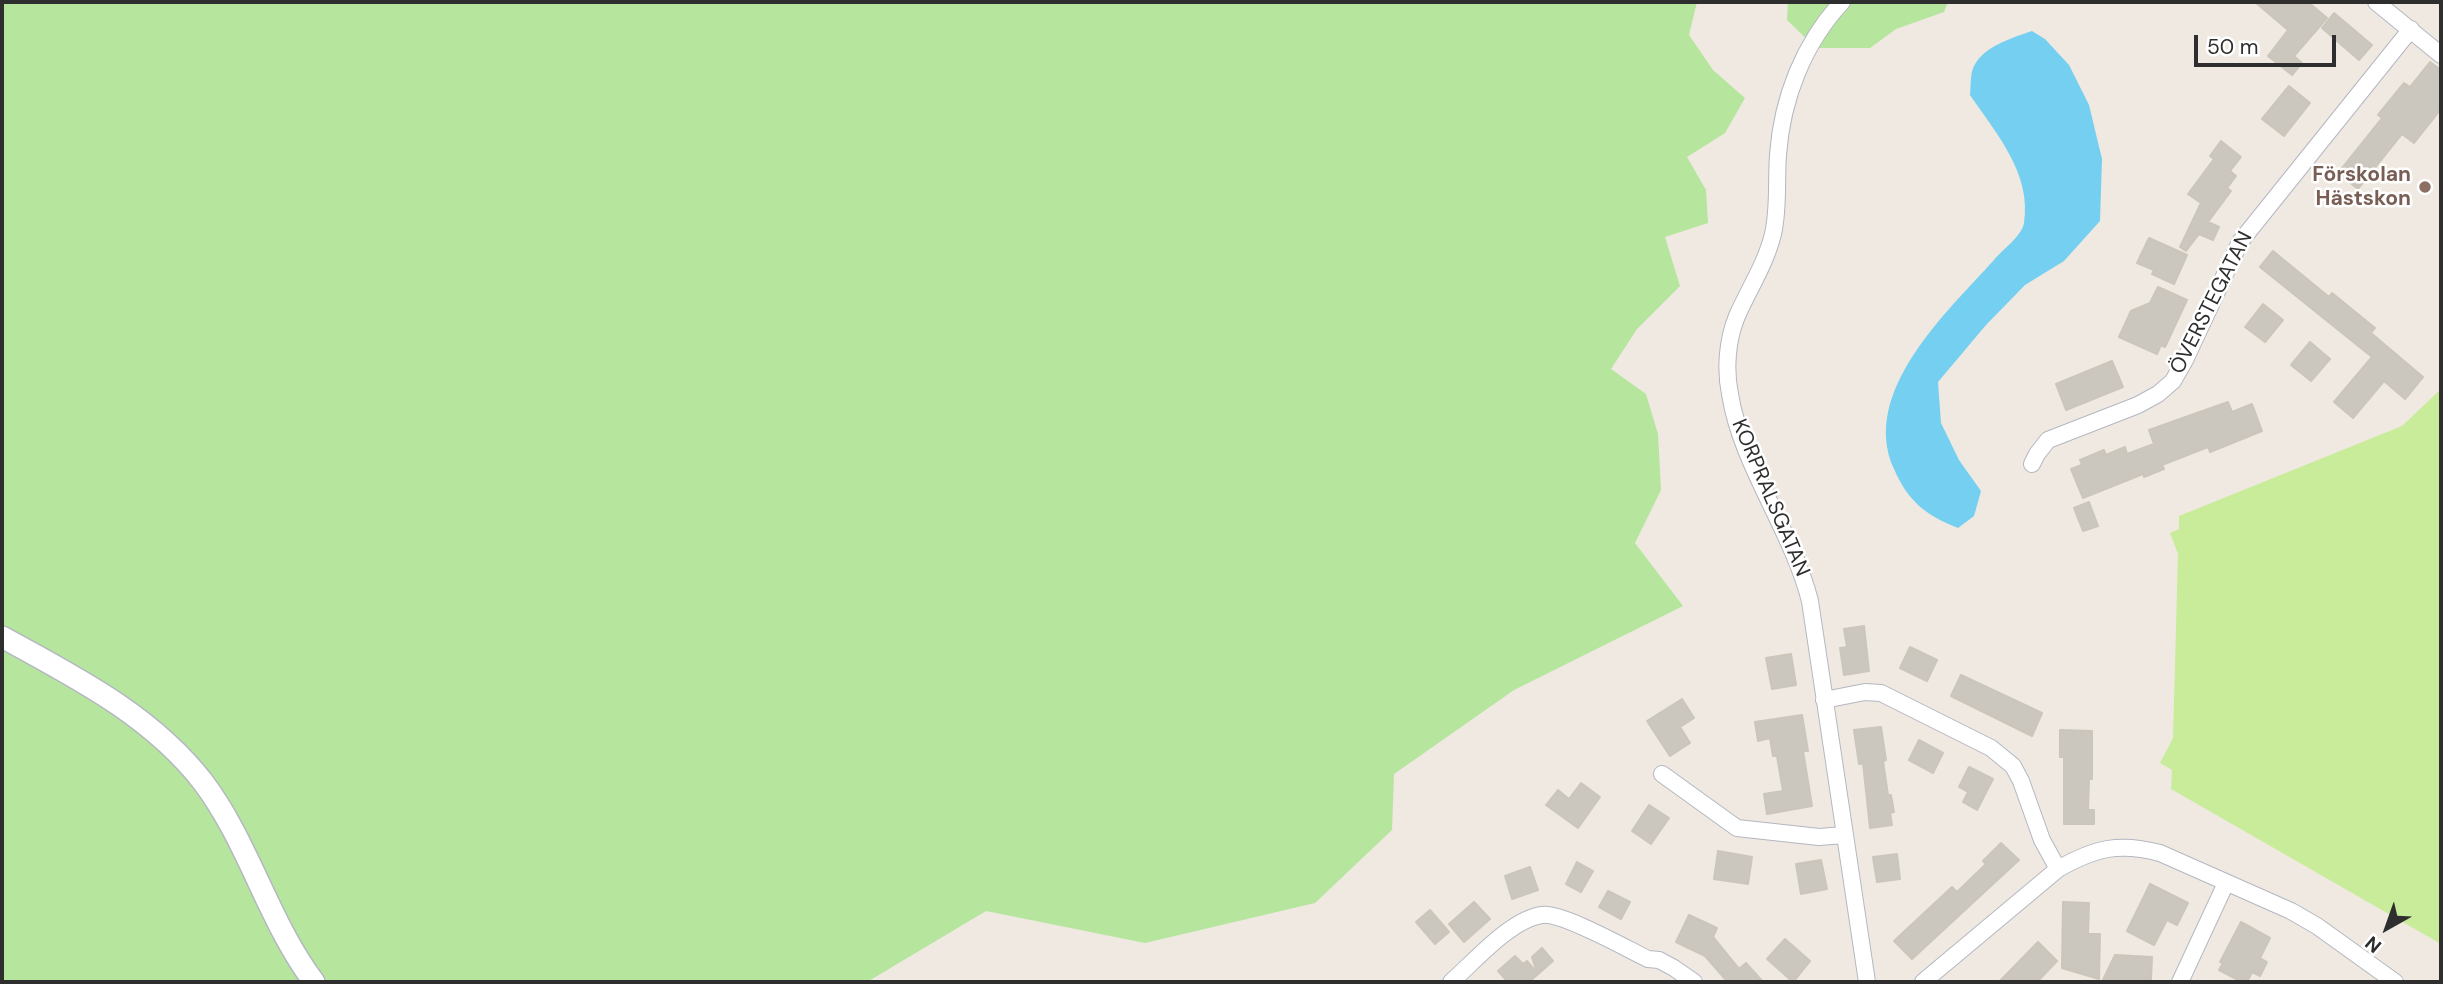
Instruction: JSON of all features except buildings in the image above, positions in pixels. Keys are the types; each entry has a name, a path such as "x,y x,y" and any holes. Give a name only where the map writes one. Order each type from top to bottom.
{"street":[{"name":"KORPRALSGATAN","path":"1842,2 1824,21 1809,45 1793,86 1778,153 1773,232 1763,263 1734,324 1728,378 1736,421 1751,461 1799,563 1810,601 1867,982"},
{"path":"2376,2 2441,55"},
{"name":"ÖVERSTEGATAN","path":"2032,464 2048,440 2138,405 2158,394 2173,381 2240,242 2411,29"},
{"path":"2,637 90,685 122,706 158,734 203,782 290,944 314,982"},
{"path":"1824,700 1865,692 1881,692 1991,748 2013,766 2042,840 2058,869"},
{"path":"1662,774 1737,828 1819,837 1844,835"},
{"path":"1923,982 2058,869 2100,849 2138,847 2160,853 2291,911 2317,926 2395,982"},
{"path":"2180,982 2226,883"},
{"path":"1463,979 1498,938 1528,919 1544,914 1569,921 1647,959 1659,960 1694,982"}],"green space":[{"path":"2,2 1697,2 1689,35 1713,70 1745,98 1725,133 1687,157 1706,190 1708,223 1665,237 1680,286 1637,329 1611,369 1646,394 1658,434 1661,490 1635,543 1683,606 1514,690 1394,774 1392,830 1315,903 1145,943 986,911 867,982 2,982"},
{"path":"1788,2 1948,2 1944,12 1896,29 1870,48 1816,48 1787,20"},
{"path":"2441,389 2441,944 2171,789 2172,770 2160,763 2173,738 2178,554 2170,533 2179,529 2179,516 2402,426"}],"water":[{"path":"2032,31 2045,39 2069,65 2089,105 2102,159 2100,221 2064,261 2025,285 1986,325 1938,382 1941,423 1959,460 1981,491 1974,516 1958,528 1919,506 1899,480 1886,440 1888,411 1898,382 1933,328 2016,238 2024,223 2023,188 2017,171 2001,139 1970,95 1974,66 1984,53"}],"place":[{"name":"Förskolan Hästskon","path":"2425,187"}]}
